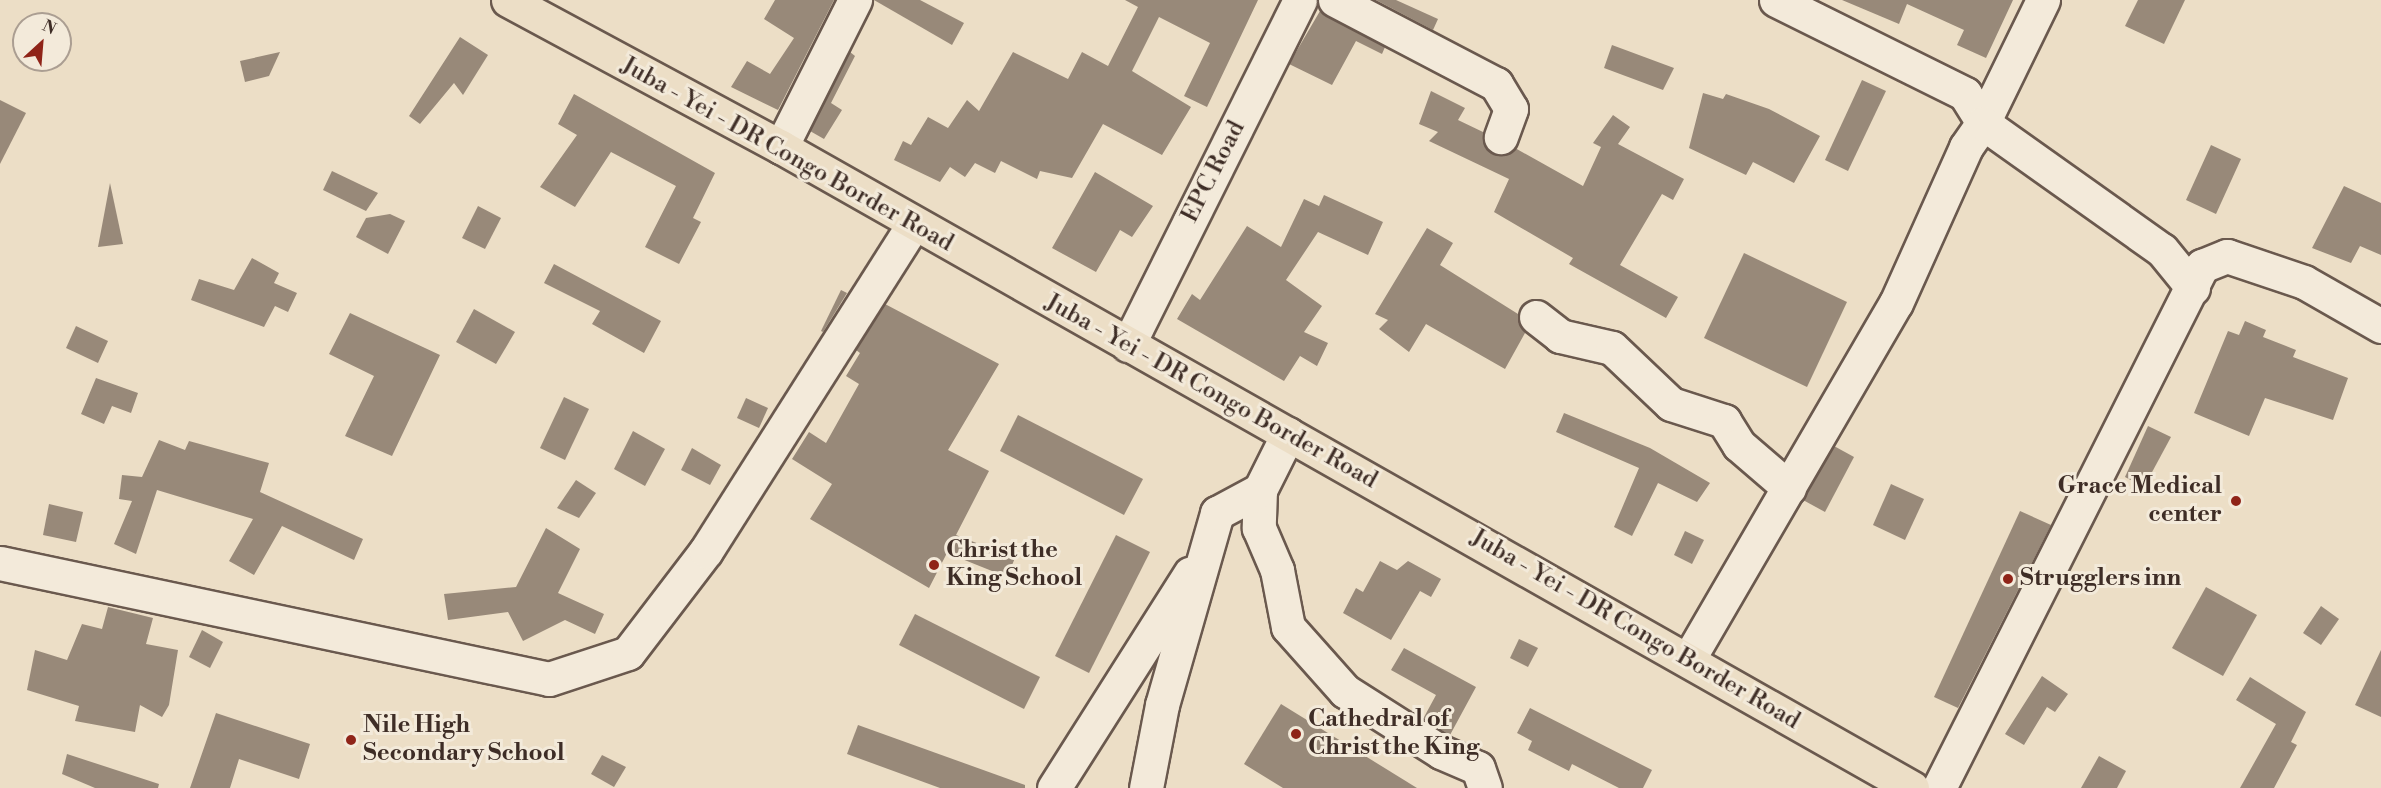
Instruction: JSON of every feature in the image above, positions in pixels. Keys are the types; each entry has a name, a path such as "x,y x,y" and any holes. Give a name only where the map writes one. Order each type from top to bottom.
{"main road":[{"name":"Juba - Yei - DR Congo Border Road","path":"508,0 781,147 912,225 1288,434 1912,788"}],"street":[{"path":"781,147 855,0"},
{"name":"EPC Road","path":"1128,345 1300,0"},
{"path":"1335,0 1496,84 1511,109 1501,137"},
{"path":"1776,0 1965,94 1983,123 2162,250 2193,288"},
{"path":"1688,660 1896,303 1966,147 1983,123 2043,0"},
{"path":"0,563 549,679 628,653 706,550 912,225"},
{"path":"1939,788 2193,288 2202,266 2227,256 2304,282 2381,326"},
{"path":"1536,317 1560,336 1612,348 1671,404 1724,421 1739,445 1789,488"},
{"path":"1288,434 1260,490 1259,528 1277,570 1288,627 1345,691 1441,752 1478,768 1485,788"},
{"path":"1146,788 1162,705 1217,513 1260,490"},
{"path":"1054,788 1207,547"}],"building":[{"path":"775,0 834,0 778,110 731,87 747,61 770,74 794,38 764,19"},
{"path":"874,0 920,0 964,23 952,45"},
{"path":"1125,0 1258,0 1207,107 1184,96 1210,43 1159,17 1132,71 1191,107 1162,155 1103,124 1072,178 1040,171 1037,179 1001,161 995,173 975,163 965,177 950,167 940,182 894,160 903,141 911,145 928,117 948,128 967,100 979,111 1013,52 1068,79 1082,52 1108,66 1138,7"},
{"path":"1376,0 1396,0 1438,19 1433,30"},
{"path":"1842,0 2013,0 1986,58 1957,45 1964,30 1907,4 1899,24"},
{"path":"2138,0 2185,0 2164,44 2125,26"},
{"path":"1320,11 1385,47 1382,54 1356,41 1332,85 1289,64"},
{"path":"460,37 488,55 463,95 454,83 420,124 409,116"},
{"path":"1612,45 1674,68 1663,90 1604,68"},
{"path":"280,52 269,76 245,82 240,61"},
{"path":"850,52 855,56 831,103 842,110 824,139 810,131"},
{"path":"1862,80 1886,91 1848,171 1825,160"},
{"path":"1431,91 1465,108 1458,120 1483,132 1486,149 1494,154 1515,148 1583,186 1601,147 1593,143 1613,115 1630,127 1618,144 1684,179 1673,200 1662,194 1620,265 1678,297 1666,318 1569,264 1573,258 1494,212 1509,179 1429,141 1438,132 1419,124"},
{"path":"1703,93 1723,99 1726,94 1769,109 1820,136 1794,183 1753,162 1746,175 1689,148"},
{"path":"574,94 715,173 693,218 701,222 679,264 645,247 676,186 611,152 575,207 540,187 577,135 558,124"},
{"path":"0,100 26,113 0,164"},
{"path":"2211,145 2241,159 2216,214 2186,200"},
{"path":"332,171 378,193 366,211 323,190"},
{"path":"1095,172 1153,206 1132,237 1120,230 1096,272 1052,248"},
{"path":"110,183 123,244 98,247"},
{"path":"2344,186 2381,203 2381,255 2360,246 2351,263 2312,248"},
{"path":"1324,195 1383,222 1368,255 1318,232 1286,280 1322,306 1304,332 1328,343 1317,366 1300,356 1284,381 1177,319 1192,294 1200,300 1247,226 1281,247 1304,199 1319,206"},
{"path":"478,206 501,218 485,249 462,238"},
{"path":"390,214 405,221 388,254 356,237 366,218"},
{"path":"1427,228 1453,243 1440,265 1518,314 1525,333 1505,369 1426,324 1409,352 1379,329 1388,320 1375,314"},
{"path":"1744,253 1847,302 1807,387 1704,338"},
{"path":"252,258 279,273 274,283 297,293 288,312 275,306 264,327 191,300 199,279 234,290"},
{"path":"554,264 661,321 644,353 592,324 600,311 544,283"},
{"path":"841,290 847,293 823,332 821,331"},
{"path":"885,304 999,364 948,450 989,471 956,535 1015,558 1007,577 947,553 929,588 810,519 832,484 792,459 809,432 826,443 859,384 846,376 860,353 856,350"},
{"path":"474,309 515,332 496,364 456,342"},
{"path":"350,313 440,355 392,456 345,436 374,376 329,354"},
{"path":"2245,321 2266,330 2263,337 2296,350 2293,357 2348,378 2333,420 2265,398 2249,436 2194,413 2228,331 2239,335"},
{"path":"76,326 108,341 98,363 66,348"},
{"path":"96,378 138,393 131,413 112,406 104,424 81,414"},
{"path":"564,397 589,409 565,460 540,448"},
{"path":"746,398 768,408 759,428 737,418"},
{"path":"1564,413 1650,448 1710,483 1697,502 1658,483 1632,536 1614,527 1639,468 1556,432"},
{"path":"1018,415 1143,479 1124,515 1000,451"},
{"path":"2148,426 2171,437 2144,487 2125,477"},
{"path":"633,431 665,449 645,486 614,469"},
{"path":"159,440 185,450 189,441 269,463 260,492 363,539 354,560 282,526 254,575 229,561 253,519 157,490 136,554 114,544 132,501 119,499 122,475 142,477"},
{"path":"1834,446 1854,457 1825,512 1803,500"},
{"path":"692,448 721,465 710,485 681,470"},
{"path":"576,480 596,493 579,518 557,508"},
{"path":"1891,484 1924,499 1905,540 1873,525"},
{"path":"49,504 83,512 76,542 43,535"},
{"name":"Strugglers inn","path":"2020,511 2051,525 1958,708 1934,697"},
{"path":"546,528 580,549 558,593 604,614 595,634 565,620 523,641 508,612 448,620 444,594 516,587"},
{"path":"1685,531 1704,540 1692,564 1674,555"},
{"path":"1116,535 1150,552 1089,673 1055,656"},
{"path":"1380,561 1397,570 1408,561 1441,579 1431,597 1420,591 1391,640 1343,613 1356,588 1363,592"},
{"path":"2206,587 2257,615 2223,676 2172,648"},
{"path":"2321,606 2339,619 2321,645 2303,633"},
{"path":"108,607 153,618 146,644 178,650 169,705 162,717 140,705 135,732 75,721 79,706 27,690 35,650 67,660 82,624 102,629"},
{"path":"915,614 1040,677 1024,709 899,645"},
{"path":"202,630 223,642 210,668 189,657"},
{"path":"1519,639 1538,648 1528,667 1510,658"},
{"path":"1404,648 1476,687 1450,735 1423,719 1436,695 1391,670"},
{"path":"2381,650 2381,717 2355,705"},
{"path":"2042,676 2068,694 2055,712 2047,707 2024,745 2005,734"},
{"path":"2250,677 2306,712 2291,742 2297,745 2274,788 2240,788 2276,724 2236,700"},
{"name":"Cathedral of Christ the King","path":"1281,704 1417,788 1283,788 1244,764"},
{"path":"1530,708 1652,770 1643,788 1619,788 1572,764 1569,771 1528,750 1532,741 1517,733"},
{"path":"216,713 310,744 299,779 239,759 230,788 190,788"},
{"path":"858,725 1025,785 1025,788 940,788 847,754"},
{"path":"67,754 159,784 158,788 95,788 62,774"},
{"path":"602,755 626,767 614,787 591,774"},
{"path":"2099,756 2126,771 2117,788 2081,788"}],"place":[{"name":"Grace Medical center","path":"2236,501"},
{"name":"Christ the King School","path":"934,565"},
{"name":"Strugglers inn","path":"2008,579"},
{"name":"Cathedral of Christ the King","path":"1296,734"},
{"name":"Nile High Secondary School","path":"351,740"}]}
